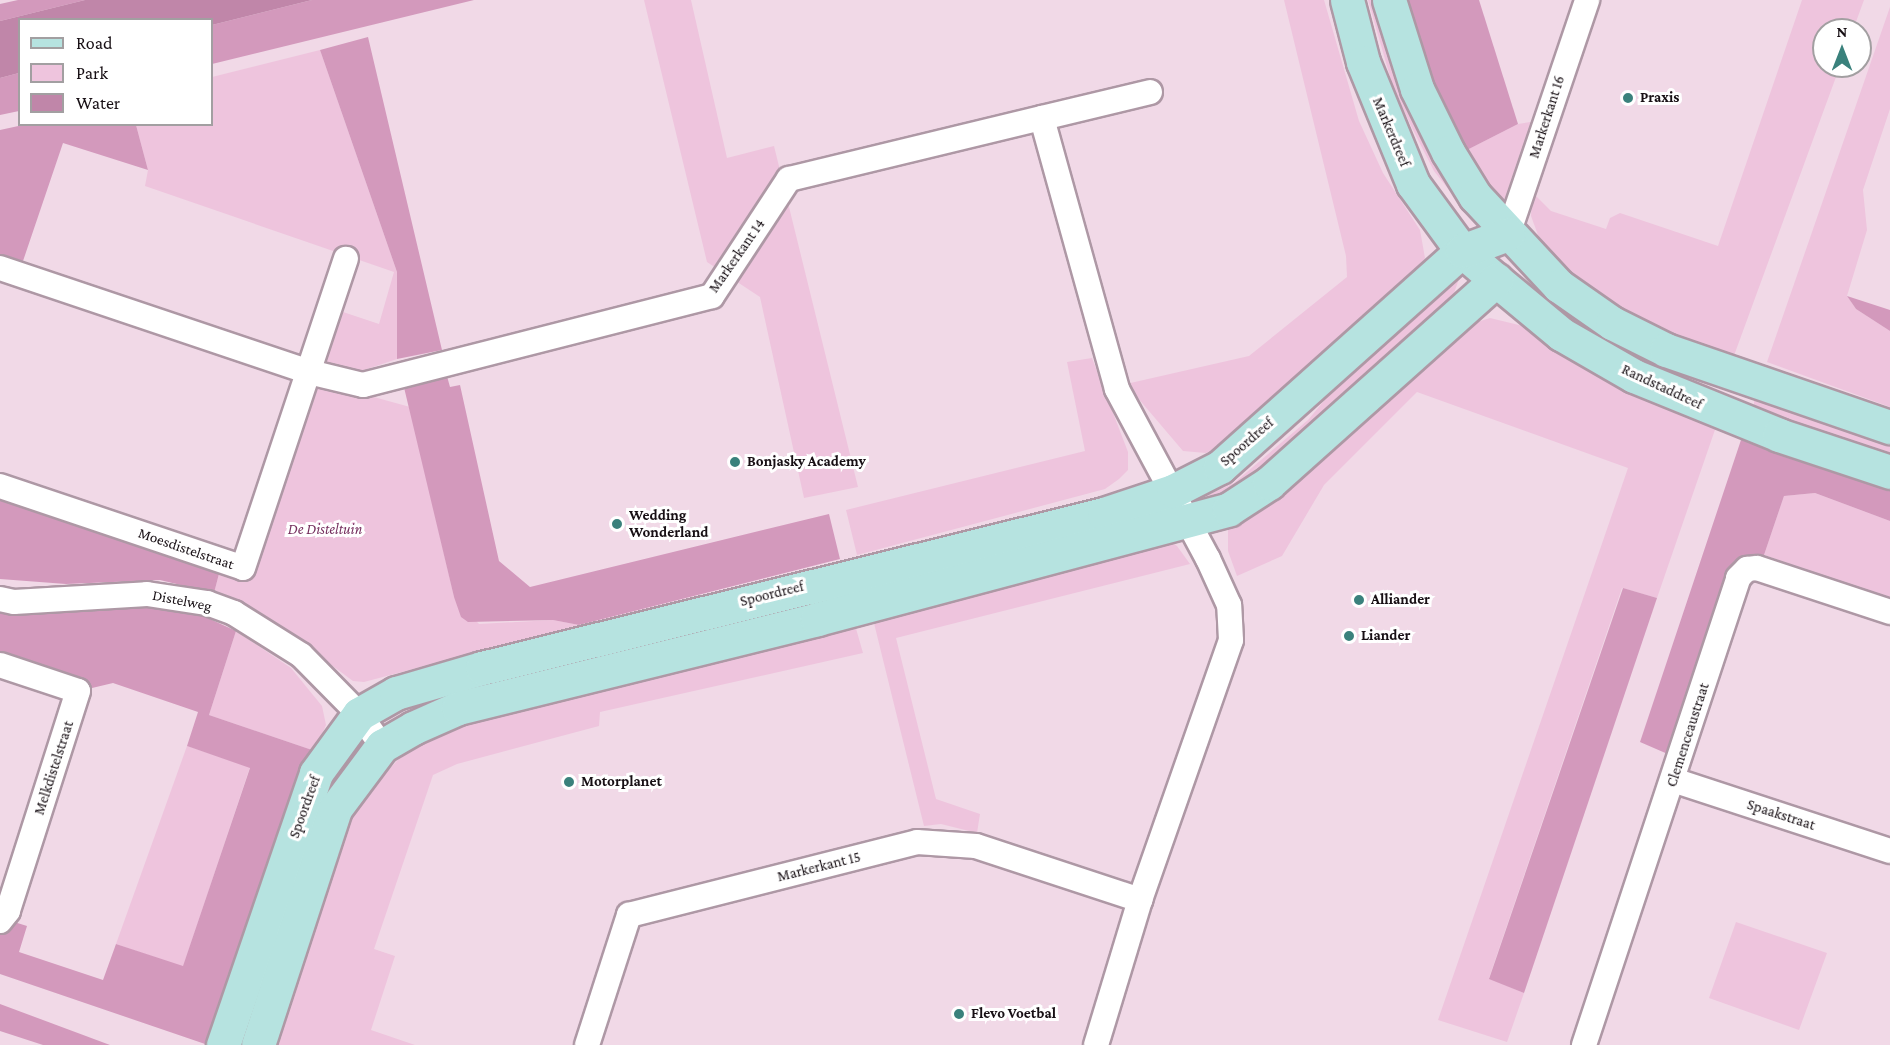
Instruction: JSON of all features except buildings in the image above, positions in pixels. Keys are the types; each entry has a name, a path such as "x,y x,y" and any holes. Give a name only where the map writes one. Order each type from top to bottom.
{"main road":[{"name":"Markerdreef","path":"1347,0 1390,137 1413,184 1462,251"},
{"path":"1389,0 1431,120 1475,196 1508,234 1559,286 1630,332 1666,350 1890,427"},
{"path":"1462,251 1508,234"},
{"path":"1496,280 1508,234"},
{"name":"Randstaddreef","path":"1462,251 1561,334 1634,376 1779,435 1890,472"},
{"name":"Spoordreef","path":"223,1045 316,773 359,714 421,685 810,584 1104,514 1173,491 1220,467 1462,251"},
{"name":"Spoordreef","path":"258,1045 335,809 382,747 458,708 899,598 1229,509 1269,483 1496,280"}],"street":[{"name":"Markerkant 16","path":"1508,234 1587,0"},
{"name":"Markerkant 14","path":"309,372 363,385 712,296 789,179 1150,92"},
{"path":"1042,118 1117,389 1173,491 1229,605 1231,640 1140,900 1096,1045"},
{"name":"Moesdistelstraat","path":"0,486 243,568 346,259"},
{"path":"0,268 309,372"},
{"name":"Clemenceaustraat","path":"1584,1045 1738,579 1747,569 1890,612"},
{"name":"Distelweg","path":"0,598 14,602 147,594 207,603 234,613 301,655 359,714 382,747"},
{"name":"Melkdistelstraat","path":"0,664 78,691 8,911 0,921"},
{"name":"Spaakstraat","path":"1673,780 1890,851"},
{"name":"Markerkant 15","path":"587,1045 629,915 916,842 976,846 1140,900"}],"green space":[{"path":"644,0 691,0 727,158 774,146 858,487 804,498 760,297 707,262"},
{"path":"1284,0 1324,0 1359,121 1383,173 1420,230 1425,258 1414,280 1228,445 1206,453 1183,451 1126,384 1249,356 1347,277 1346,256"},
{"path":"1368,0 1378,0 1471,210 1464,209 1434,171 1412,128 1393,87"},
{"path":"1802,0 1864,0 1857,18 1812,18 1812,78 1836,78 1732,361 1649,325 1563,268 1538,235 1531,216 1532,192 1551,211 1606,229 1610,218 1620,213 1718,246"},
{"path":"1890,7 1890,109 1863,190 1867,230 1847,296 1856,309 1890,331 1890,407 1767,362 1865,78 1872,78 1872,59"},
{"path":"320,50 397,272 397,359 355,373 311,358 322,305 379,324 394,272 145,186 148,170 136,126 213,126 213,77"},
{"path":"1537,121 1509,201 1499,202 1463,152 1518,124"},
{"path":"1460,276 1453,296 1250,477 1212,502 1206,496 1234,483 1308,420 1338,384"},
{"path":"1490,318 1527,327 1718,421 1657,598 1622,588 1489,978 1524,993 1507,1042 1438,1020 1628,468 1417,392 1324,485 1282,556 1237,576 1228,551 1228,522 1471,324"},
{"path":"1092,358 1128,452 1128,470 1119,479 1105,489 857,555 846,510 1085,451 1067,362"},
{"name":"De Disteltuin","path":"316,381 410,407 454,597 479,624 553,620 579,625 364,682 353,681 260,612 214,593 221,566 249,575"},
{"path":"1754,400 1890,436 1890,457 1754,411"},
{"path":"1815,493 1890,521 1890,599 1764,555 1784,496"},
{"path":"1165,538 1177,546 1190,564 896,638 936,799 980,814 977,833 941,824 924,826 871,611"},
{"path":"855,625 863,653 600,712 599,726 457,764 433,775 374,949 395,956 371,1030 415,1045 269,1045 338,844 360,800 413,744 447,727"},
{"path":"236,631 291,668 322,706 326,725 315,751 209,715"},
{"path":"187,746 250,767 183,967 116,944"},
{"path":"1736,922 1827,953 1799,1030 1709,998"}],"shaded area":[{"path":"18,0 85,0 0,21 0,4"},
{"path":"312,0 474,0 213,64 213,25"},
{"path":"1401,0 1479,0 1518,124 1463,152 1444,118"},
{"path":"368,37 442,350 397,359 397,272 320,50"},
{"path":"18,73 18,111 0,115 0,78"},
{"path":"18,126 136,126 148,170 63,143 23,261 0,254 0,130"},
{"path":"1847,296 1890,310 1890,331 1856,309"},
{"path":"445,369 450,387 460,385 499,561 530,587 829,514 840,559 579,625 553,620 468,622 461,617 454,597 402,379"},
{"path":"1744,431 1890,482 1890,521 1815,493 1784,496 1764,555 1747,557 1670,755 1640,742"},
{"path":"0,491 221,566 214,593 160,580 66,584 0,579"},
{"path":"1623,588 1657,598 1524,993 1489,979"},
{"path":"136,604 199,614 236,631 209,715 315,751 208,1045 0,974 0,926 11,921 27,926 19,952 103,980 116,944 183,966 250,768 187,746 198,712 113,683 92,688 0,657 0,609 17,614"},
{"path":"0,1004 110,1045 43,1045 0,1031"}],"water":[{"path":"85,0 312,0 213,25 213,18 18,18 18,73 0,78 0,21"}],"place":[{"name":"Praxis","path":"1628,98"},
{"name":"Bonjasky Academy","path":"735,462"},
{"name":"Wedding Wonderland","path":"617,524"},
{"name":"Alliander","path":"1359,600"},
{"name":"Liander","path":"1349,636"},
{"name":"Motorplanet","path":"569,782"},
{"name":"Flevo Voetbal","path":"959,1014"}]}
